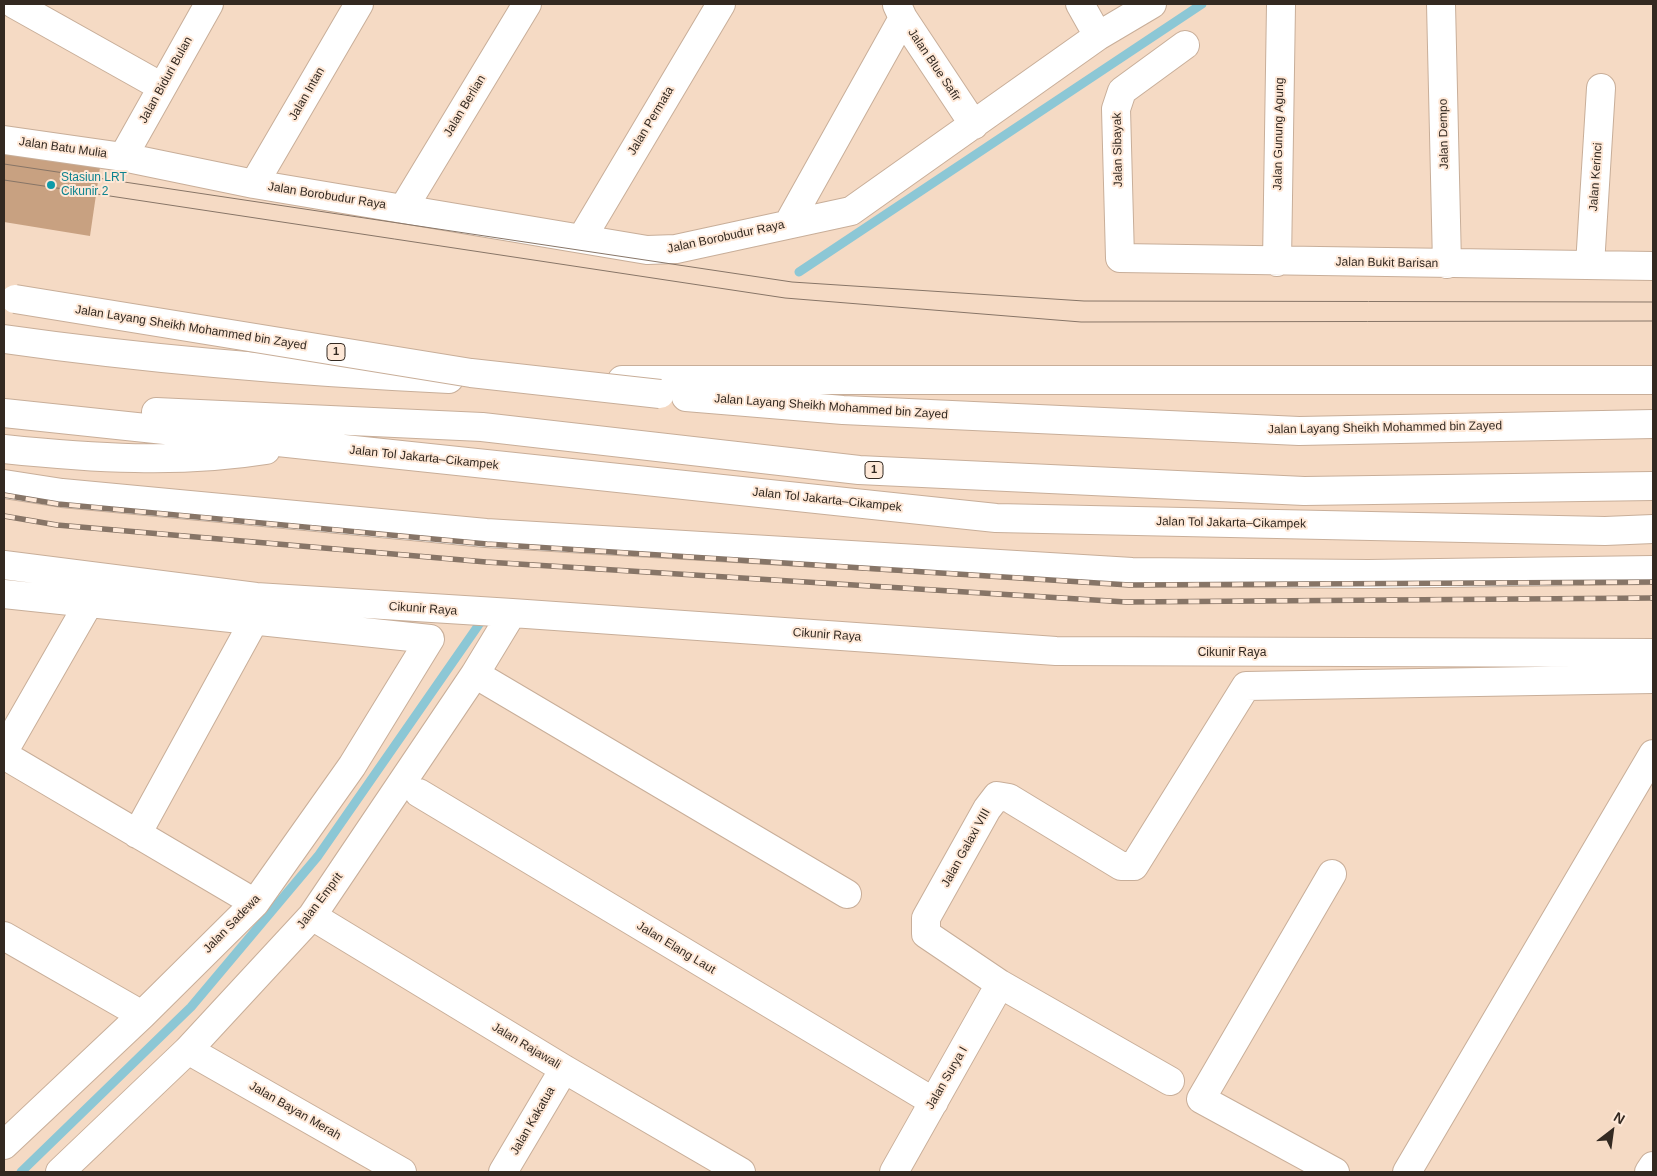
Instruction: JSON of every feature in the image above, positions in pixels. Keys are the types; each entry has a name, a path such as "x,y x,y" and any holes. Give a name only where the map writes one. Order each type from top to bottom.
{"main road":[{"name":"Jalan Biduri Bulan","path":"123,157 209,4"},
{"name":"Jalan Intan","path":"254,184 360,4"},
{"name":"Jalan Berlian","path":"403,209 527,4"},
{"name":"Jalan Permata","path":"582,238 721,4"},
{"path":"1080,4 1098,36"},
{"name":"Jalan Borobudur Raya","path":"123,157 254,184 647,250 676,249 851,211 1098,36 1152,4"},
{"name":"Jalan Dempo","path":"1441,4 1447,264"},
{"name":"Jalan Gunung Agung","path":"1277,262 1281,5"},
{"path":"31,8 162,87"},
{"path":"788,224 900,11"},
{"name":"Jalan Blue Safir","path":"900,11 974,125"},
{"name":"Jalan Sibayak","path":"1120,258 1116,109 1122,92 1185,45"},
{"name":"Jalan Kerinci","path":"1590,265 1601,88"},
{"name":"Jalan Batu Mulia","path":"4,140 123,157"},
{"name":"Jalan Bukit Barisan","path":"1120,258 1277,262 1653,266"},
{"name":"Jalan Layang Sheikh Mohammed bin Zayed","path":"7,298 471,373 660,394 843,410 1299,431 1653,424"},
{"name":"1","path":"4,339 105,354 290,371 463,380 1653,380"},
{"path":"4,396 96,409"},
{"path":"4,405 96,409"},
{"name":"1","path":"96,409 482,428 858,470 1304,491 1653,486"},
{"name":"Jalan Tol Jakarta–Cikampek","path":"4,413 996,518 1605,531 1653,529"},
{"path":"4,449 80,457 220,458 302,445"},
{"path":"4,484 62,493 486,533 1132,572 1368,574 1653,570"},
{"name":"Cikunir Raya","path":"4,565 256,597 1056,651 1653,653"},
{"path":"4,594 255,619 137,834"},
{"path":"4,751 90,602"},
{"name":"Jalan Emprit","path":"74,1169 312,916 475,674 512,613"},
{"name":"Jalan Sadewa","path":"9,1131 142,1015 255,903 352,766 430,639 255,619"},
{"path":"475,674 848,894"},
{"name":"Jalan Galaxi VIII","path":"1000,984 926,934 926,918 987,809 997,796 1009,798 1121,866 1134,866 1246,686 1653,679"},
{"path":"1407,1172 1653,754"},
{"path":"4,755 255,903"},
{"name":"Jalan Elang Laut","path":"419,793 934,1102"},
{"path":"1332,874 1201,1099 1335,1172"},
{"name":"Jalan Rajawali","path":"312,916 564,1069 709,1164 741,1172"},
{"path":"4,936 142,1015"},
{"path":"1000,984 1170,1081"},
{"name":"Jalan Surya I","path":"894,1172 1000,984"},
{"name":"Jalan Bayan Merah","path":"188,1050 402,1172"},
{"name":"Jalan Kakatua","path":"503,1172 564,1069"},
{"path":"1649,1172 1653,1166"}],"building":[{"name":"Stasiun LRT Cikunir 2","path":"4,133 103,147 90,236 4,222"}],"waterway":[{"path":"799,272 1202,4"},
{"path":"21,1172 191,1007 318,856 480,623"}],"tram line":[{"path":"4,164 792,282 1084,301 1653,302"},
{"path":"4,180 785,298 1081,322 1653,321"}],"railway":[{"path":"4,495 58,504 487,544 1129,585 1653,582"},
{"path":"4,516 57,525 486,562 1126,602 1653,598"}],"place":[{"name":"Stasiun LRT Cikunir 2","path":"51,185"}]}
